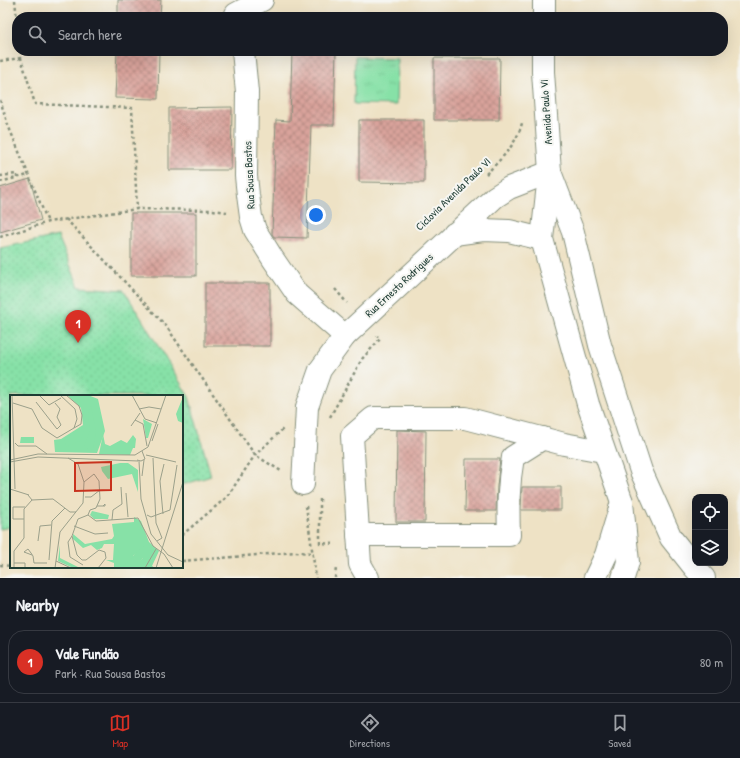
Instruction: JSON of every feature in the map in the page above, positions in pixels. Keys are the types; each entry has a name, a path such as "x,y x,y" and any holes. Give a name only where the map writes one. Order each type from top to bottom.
{"main road":[{"path":"236,10 262,0"},
{"path":"544,0 544,12"},
{"name":"Rua Sousa Bastos","path":"243,56 247,92 246,176 251,217 255,230 297,294 345,336"},
{"name":"Avenida Paulo VI","path":"543,56 550,172"},
{"path":"550,172 542,239 588,404 603,451 622,502 628,562 623,578"},
{"path":"550,172 573,232 600,346 641,471 671,538 704,578"},
{"name":"Rua Ernesto Rodrigues","path":"304,479 307,407 320,370 345,336 495,197 509,188 550,172"},
{"path":"454,234 483,230 509,231 542,239"},
{"path":"368,578 360,564 352,436 372,418 465,418 564,444 603,451"},
{"path":"358,534 509,535 509,479 513,457 543,438"},
{"path":"595,578 606,555 622,502"}],"path":[{"path":"15,0 16,12"},
{"path":"0,60 21,58 35,104 132,108 137,209"},
{"path":"0,100 8,125 48,222"},
{"name":"Ciclovia Avenida Paulo VI","path":"486,174 503,156 516,138 523,120"},
{"path":"0,176 17,174 17,178"},
{"path":"0,182 28,175"},
{"path":"0,237 48,222 137,209 213,210 251,217"},
{"path":"66,219 166,326 255,455 278,471 304,479 316,578"},
{"path":"342,395 362,359 380,339"},
{"path":"183,534 227,497 255,455 307,407"},
{"path":"183,560 295,552 313,553"}],"green space":[{"path":"355,57 397,58 396,105 354,104"},
{"path":"58,236 79,287 124,290 189,397 211,476 183,485 183,395 10,395 10,527 0,529 0,248"}],"building":[{"path":"118,0 161,0 160,12 118,12"},
{"path":"117,56 159,56 158,99 115,98"},
{"path":"292,56 336,56 334,125 311,125 307,238 274,237 272,234 276,120 290,121"},
{"path":"434,58 500,58 499,120 434,120"},
{"path":"232,107 231,170 169,170 169,108"},
{"path":"359,120 424,120 424,183 359,182"},
{"path":"30,179 41,220 0,232 0,188"},
{"path":"131,213 196,213 196,276 131,276"},
{"path":"205,283 270,283 270,346 205,346"},
{"path":"397,430 426,431 425,522 396,522"},
{"path":"466,459 500,459 496,511 465,511"},
{"path":"522,487 561,487 561,510 521,510"}],"place":[{"name":"Vale Fundão","path":"78,343"}]}
